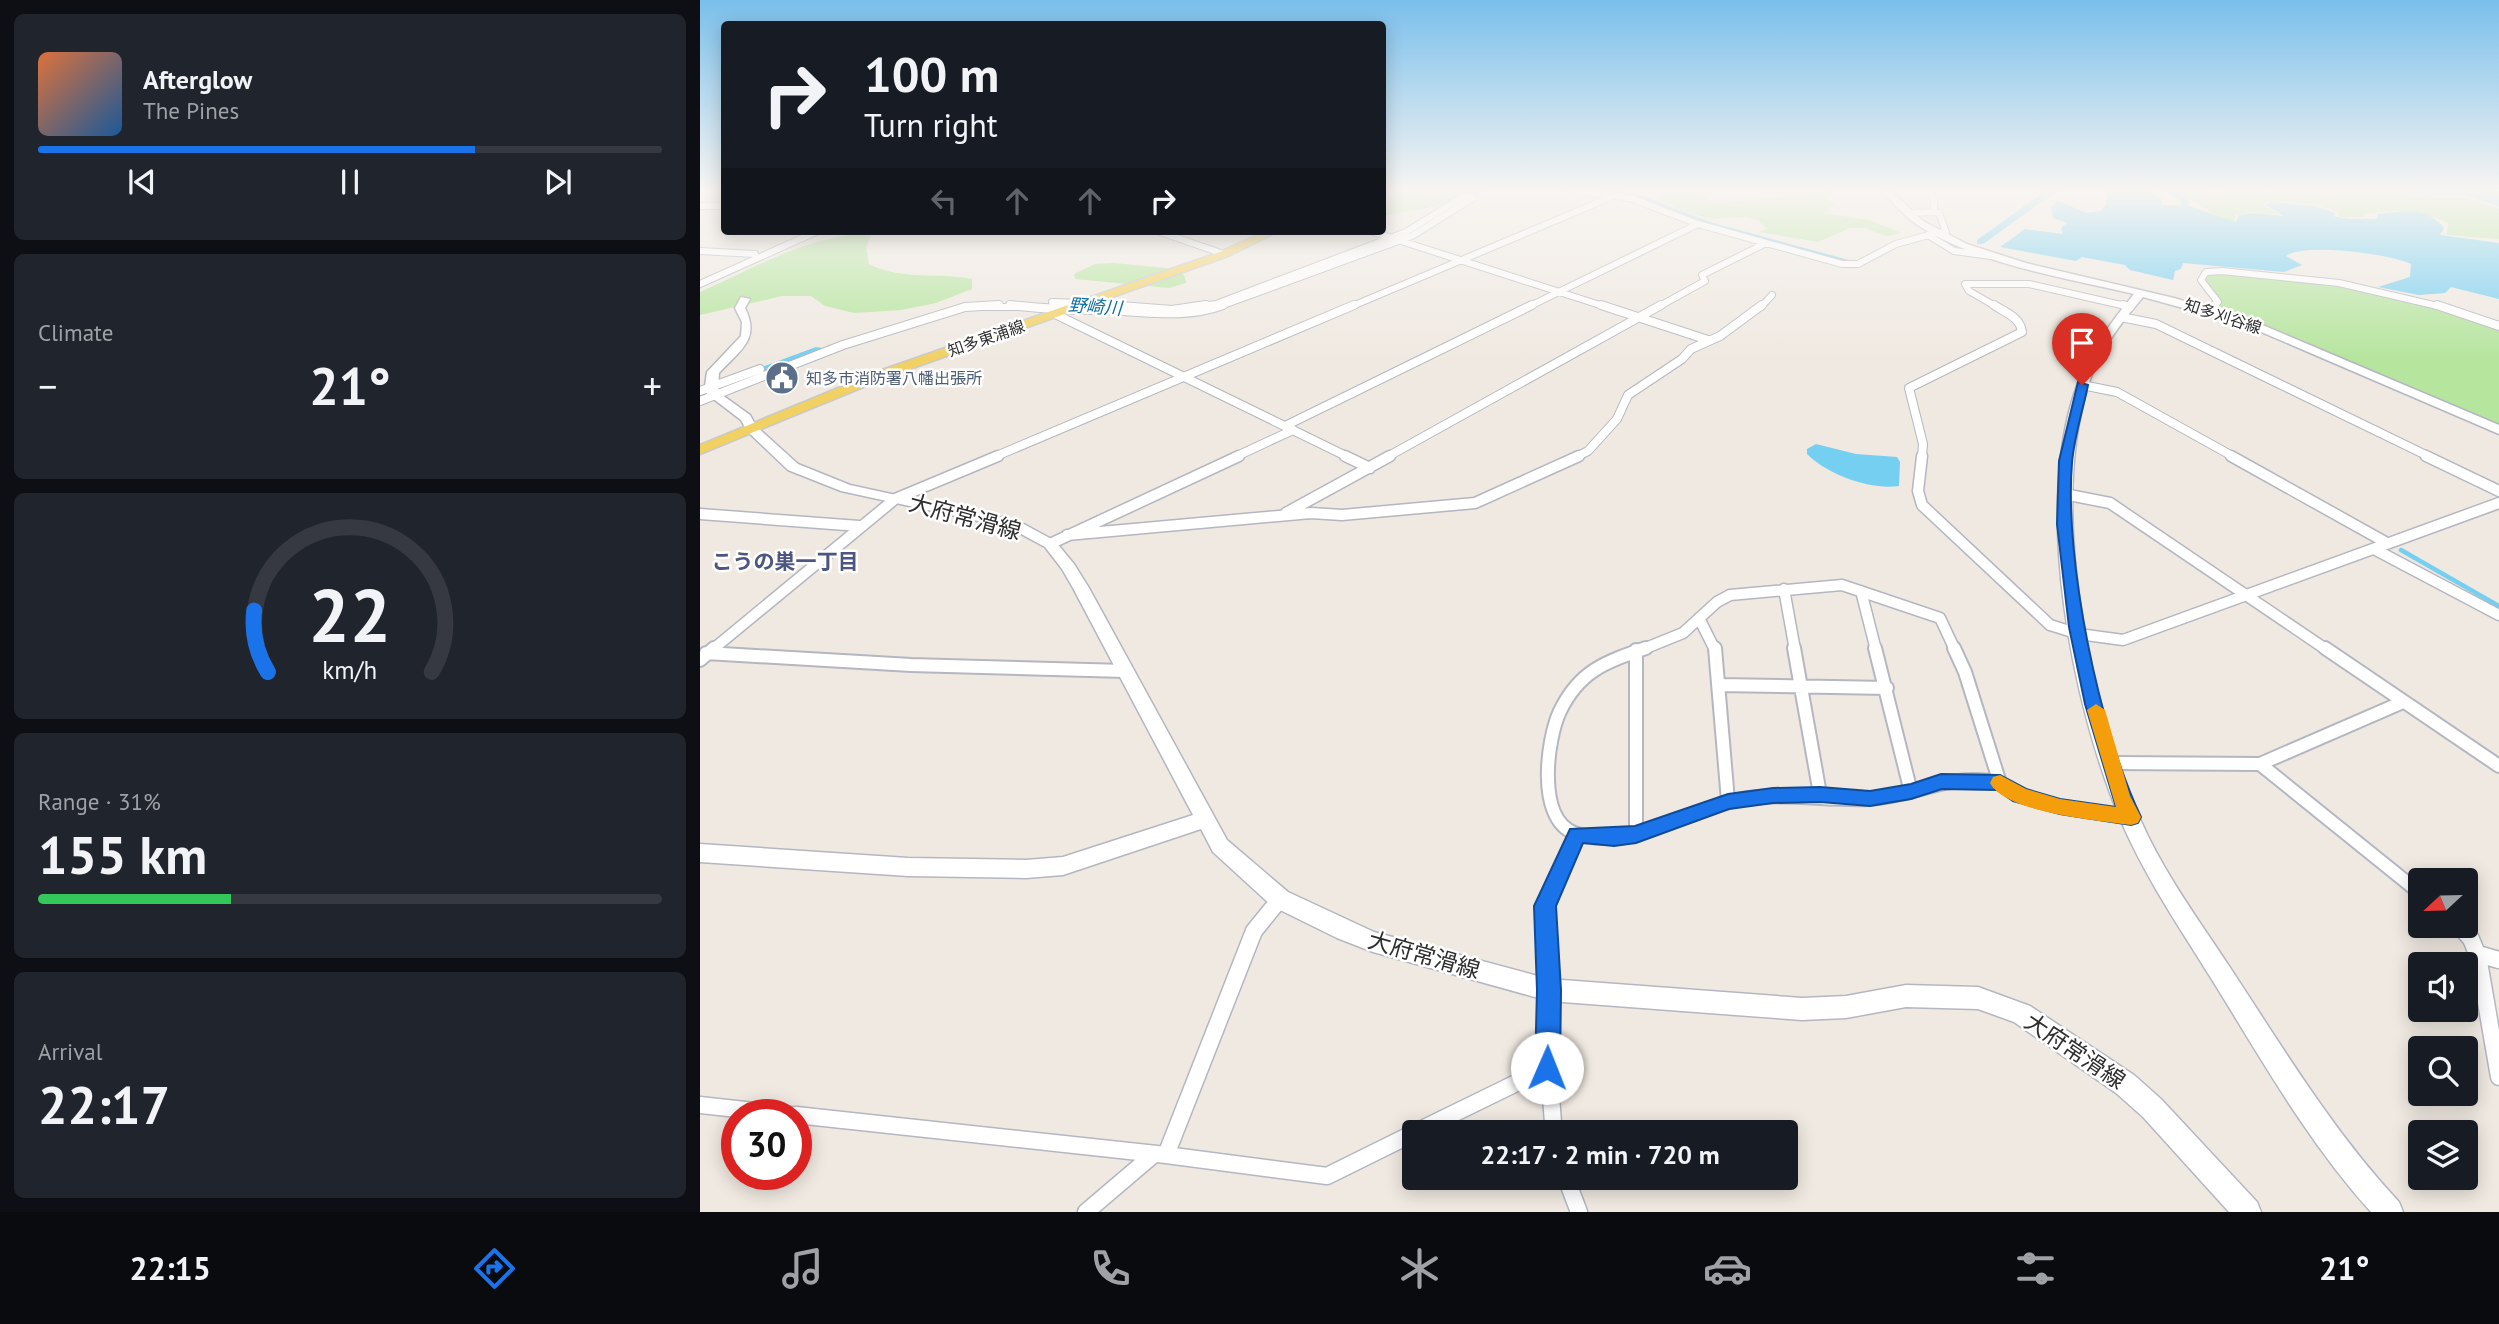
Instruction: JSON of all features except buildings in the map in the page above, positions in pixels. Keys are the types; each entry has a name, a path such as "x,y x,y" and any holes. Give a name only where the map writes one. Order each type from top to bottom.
{"main road":[{"name":"知多東浦線","path":"700,450 886,373 1242,246"}],"street":[{"path":"700,251 749,256 780,246"},
{"path":"700,284 784,246"},
{"path":"1199,246 1224,254"},
{"path":"710,391 944,312 990,304 1172,310 1208,306 1378,246"},
{"path":"700,401 710,391 952,305 1000,299 1163,315 1203,312 1379,246"},
{"path":"1417,246 1708,341"},
{"path":"702,655 895,499 1496,246"},
{"path":"1059,540 1653,246"},
{"path":"1281,516 1705,281 1702,275 1761,246"},
{"path":"1776,246 1852,265 1890,246"},
{"name":"知多刈谷線","path":"1966,246 2023,265 2210,311 2319,351 2499,430"},
{"path":"700,258 715,252"},
{"path":"2016,283 2023,265"},
{"path":"2210,311 2218,302 2201,279 2206,272 2221,271 2339,283 2430,303 2499,326"},
{"path":"2130,307 2048,287 2016,283 1972,283 1964,287 2016,318 2022,328 2019,335 1909,388 1923,444 1919,491 1922,505 2050,625 2079,634 2123,640 2499,503"},
{"path":"2141,293 2101,346 2082,385 2065,461 2064,524 2079,634 2094,704 2111,763 2131,817 2160,875 2312,1121 2359,1181 2389,1212"},
{"path":"1059,540 1281,516 1427,509 1489,499 1588,451 1618,419 1628,396 1682,359 1691,349 1758,310 1772,295"},
{"path":"710,391 713,372 746,337 747,322 740,308 745,299"},
{"path":"1076,307 1185,377 1370,468"},
{"path":"2121,317 2156,324 2499,491"},
{"path":"2082,385 2117,392 2387,543"},
{"name":"大府常滑線","path":"710,391 746,418 751,428 793,467 846,488 1015,525 1059,540 1069,567 1220,846 1236,863 1280,899 1373,942 1549,990 1802,1010 1846,1007 1906,996 1978,998 2022,1014 2125,1084 2152,1108 2247,1212"},
{"path":"2064,494 2110,503 2499,766"},
{"path":"700,514 859,526"},
{"path":"2374,549 2499,615"},
{"path":"2000,783 1965,672 1940,618 1842,585 1724,596 1691,627 1595,667 1583,676 1550,737 1546,764 1550,796 1558,821 1577,834 1614,838 1636,835 1728,802 1773,795 1820,794 1870,799 1911,792 1941,782 2000,783 2020,796 2060,807 2131,817"},
{"path":"1784,589 1820,794"},
{"path":"1861,591 1911,792"},
{"path":"1699,618 1715,644 1728,802"},
{"path":"1636,650 1636,835"},
{"path":"702,655 1125,671"},
{"path":"1719,685 1887,688"},
{"path":"2111,763 2260,764 2403,702"},
{"path":"2260,764 2408,883"},
{"path":"700,853 908,867 1026,869 1063,866 1204,820"},
{"path":"1552,1120 1547,1068 1549,990 1545,906 1577,834"},
{"path":"1086,1212 1159,1155 1254,930 1280,899"},
{"path":"2499,960 2478,954 2499,1077"},
{"path":"1441,1120 1547,1068"},
{"path":"700,1105 721,1107"},
{"path":"812,1117 1327,1176 1402,1139"},
{"path":"1571,1190 1579,1212"}],"green space":[{"path":"805,246 867,246 869,264 881,269 894,273 972,279 972,289 936,303 901,310 854,313 825,306 811,296 782,296 700,315 700,292"},
{"path":"1114,263 1176,269 1184,275 1186,283 1169,288 1075,279 1074,274 1095,264"},
{"path":"2206,272 2339,283 2430,303 2499,326 2499,430 2319,351 2210,311 2217,302 2206,288 2203,274"}],"water":[{"path":"2499,246 2499,299 2451,287 2445,293 2419,295 2378,287 2410,277 2411,264 2347,251 2295,252 2286,256 2302,265 2284,272 2183,263 2181,269 2175,271 2173,280 2130,270 2125,265 2082,257 2076,261 2000,247"},
{"path":"1816,444 1856,454 1897,457 1900,462 1899,486 1875,486 1826,468 1807,454 1807,449"}],"waterway":[{"path":"1789,246 1852,262"},
{"name":"野崎川","path":"700,396 816,352"},
{"path":"2401,550 2499,606"}],"slow traffic":[{"path":"2000,783 2020,796 2060,807 2131,817 2121,796 2096,710"}],"place":[{"name":"知多市消防署八幡出張所","path":"782,378"}],"district":[{"name":"こうの巣一丁目","path":"785,562"}],"route":[{"path":"1547,1068 1549,990 1545,906 1577,834 1614,838 1636,835 1728,802 1773,795 1820,794 1870,799 1911,792 1941,782 2000,783 2020,796 2060,807 2131,817 2121,796 2094,704 2077,627 2064,524 2065,461 2082,385"}]}
